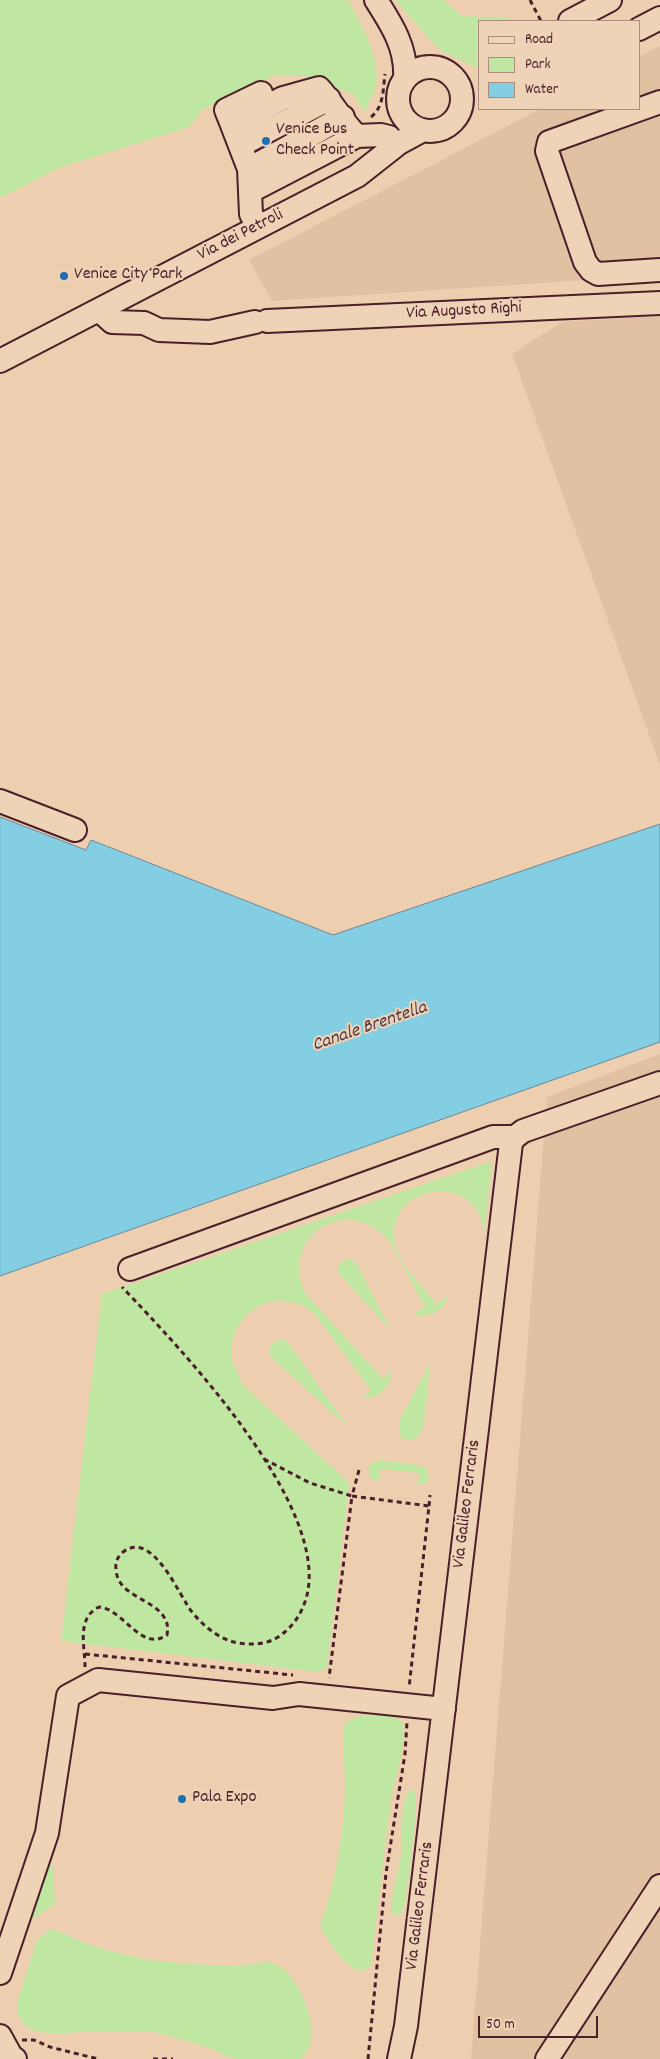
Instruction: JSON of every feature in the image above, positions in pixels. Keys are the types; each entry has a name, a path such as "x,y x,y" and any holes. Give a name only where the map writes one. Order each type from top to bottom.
{"street":[{"path":"376,0 394,28 428,67"},
{"path":"572,20 610,0"},
{"path":"640,28 660,18"},
{"path":"357,176 376,156 389,137 400,111 398,94 405,79 406,68 403,50 394,28"},
{"path":"400,111 409,123 423,130 441,129 449,125 469,106 462,101 461,91 457,82 445,70 428,67 412,72 405,79"},
{"path":"457,82 478,87"},
{"path":"640,109 660,102"},
{"path":"258,227 251,214 244,157 289,108 337,110 381,135 389,137"},
{"path":"244,157 337,110"},
{"path":"638,110 549,142 548,158 585,262 591,270 598,274 660,270"},
{"name":"Via dei Petroli","path":"0,361 357,176 399,143 423,130"},
{"name":"Via Augusto Righi","path":"99,310 112,322 144,323 159,330 210,332 261,322 660,303"},
{"path":"0,801 75,830"},
{"path":"126,1278 493,1137 515,1137 523,1131 660,1083"},
{"name":"Via Galileo Ferraris","path":"398,2059 406,2026 511,1143 515,1137"},
{"path":"0,1973 47,1833 68,1696 98,1680 273,1698 299,1694 444,1709"},
{"path":"547,2059 660,1886"},
{"name":"Via Galileo Ferraris","path":"406,2026 407,2059"}],"path":[{"path":"530,0 540,20"},
{"path":"84,1643 83,1626 87,1616 99,1607 115,1612 146,1639 162,1639 167,1635 168,1626 165,1618 157,1609 131,1593 116,1576 115,1566 119,1557 125,1551 141,1549 157,1558 167,1569 191,1611 211,1631 237,1644 266,1643 276,1638 290,1626 302,1612 309,1582 307,1554 293,1512 263,1458 215,1391 126,1278"},
{"path":"263,1458 310,1483 352,1496 429,1506"},
{"path":"321,1678 331,1679 352,1496 359,1470"},
{"path":"368,2059 386,1873 405,1754 407,1704 430,1495"},
{"path":"85,1654 301,1676"},
{"path":"11,2045 34,2040 50,2047 98,2059"},
{"path":"153,2059 172,2059"}],"shaded area":[{"path":"660,46 660,275 272,301 249,260 538,110 640,110 640,56"},
{"path":"660,316 660,765 512,354 562,322"},
{"path":"660,1054 660,2059 471,2059 547,1097"}],"green space":[{"path":"0,0 348,0 364,30 373,53 377,75 376,86 365,112 353,94 305,76 274,76 202,110 189,127 58,168 0,198"},
{"path":"396,0 444,0 461,16 509,18 510,20 478,20 478,68 440,50"},
{"path":"492,1161 484,1235 478,1212 465,1198 448,1192 429,1193 412,1200 400,1212 394,1230 401,1259 410,1273 437,1304 447,1296 443,1306 435,1312 424,1315 413,1314 425,1307 391,1243 374,1228 356,1221 338,1221 322,1227 309,1238 301,1254 300,1273 306,1294 383,1379 391,1371 389,1382 378,1394 373,1397 362,1398 371,1390 314,1313 302,1305 279,1300 264,1303 247,1314 236,1329 231,1345 232,1361 242,1384 349,1483 327,1667 319,1672 61,1641 102,1294"},
{"path":"346,1259 351,1259 357,1264 390,1329 338,1273 339,1265"},
{"path":"284,1340 289,1344 349,1428 271,1357 270,1347 272,1344"},
{"path":"430,1363 423,1427 416,1438 408,1440 399,1435 399,1421"},
{"path":"380,1460 420,1465 427,1469 429,1478 426,1483 418,1485 419,1473 380,1469 379,1481 376,1480 369,1475 369,1469 371,1463"},
{"path":"365,1715 397,1718 404,1724 402,1753 390,1802 371,1964 365,1970 358,1970 342,1959 320,1926 334,1878 344,1811 343,1728 352,1719"},
{"path":"413,1788 416,1795 416,1811 409,1876 404,1909 399,1915 391,1912 391,1905 402,1848 403,1809 408,1793"},
{"path":"49,1859 52,1860 55,1904 28,1922"},
{"path":"50,1929 103,1949 150,1960 212,1965 273,1963 283,1969 301,1992 310,2023 311,2038 308,2050 300,2059 233,2059 207,2047 155,2032 78,2032 53,2034 32,2030 24,2025 18,2014 18,2000 37,1940"}],"water":[{"name":"Canale Brentella","path":"0,817 86,850 91,840 333,935 660,824 660,1042 0,1276"}],"place":[{"name":"Venice Bus Check Point","path":"266,141"},
{"name":"Venice City Park","path":"64,276"},
{"name":"Pala Expo","path":"182,1799"}]}
